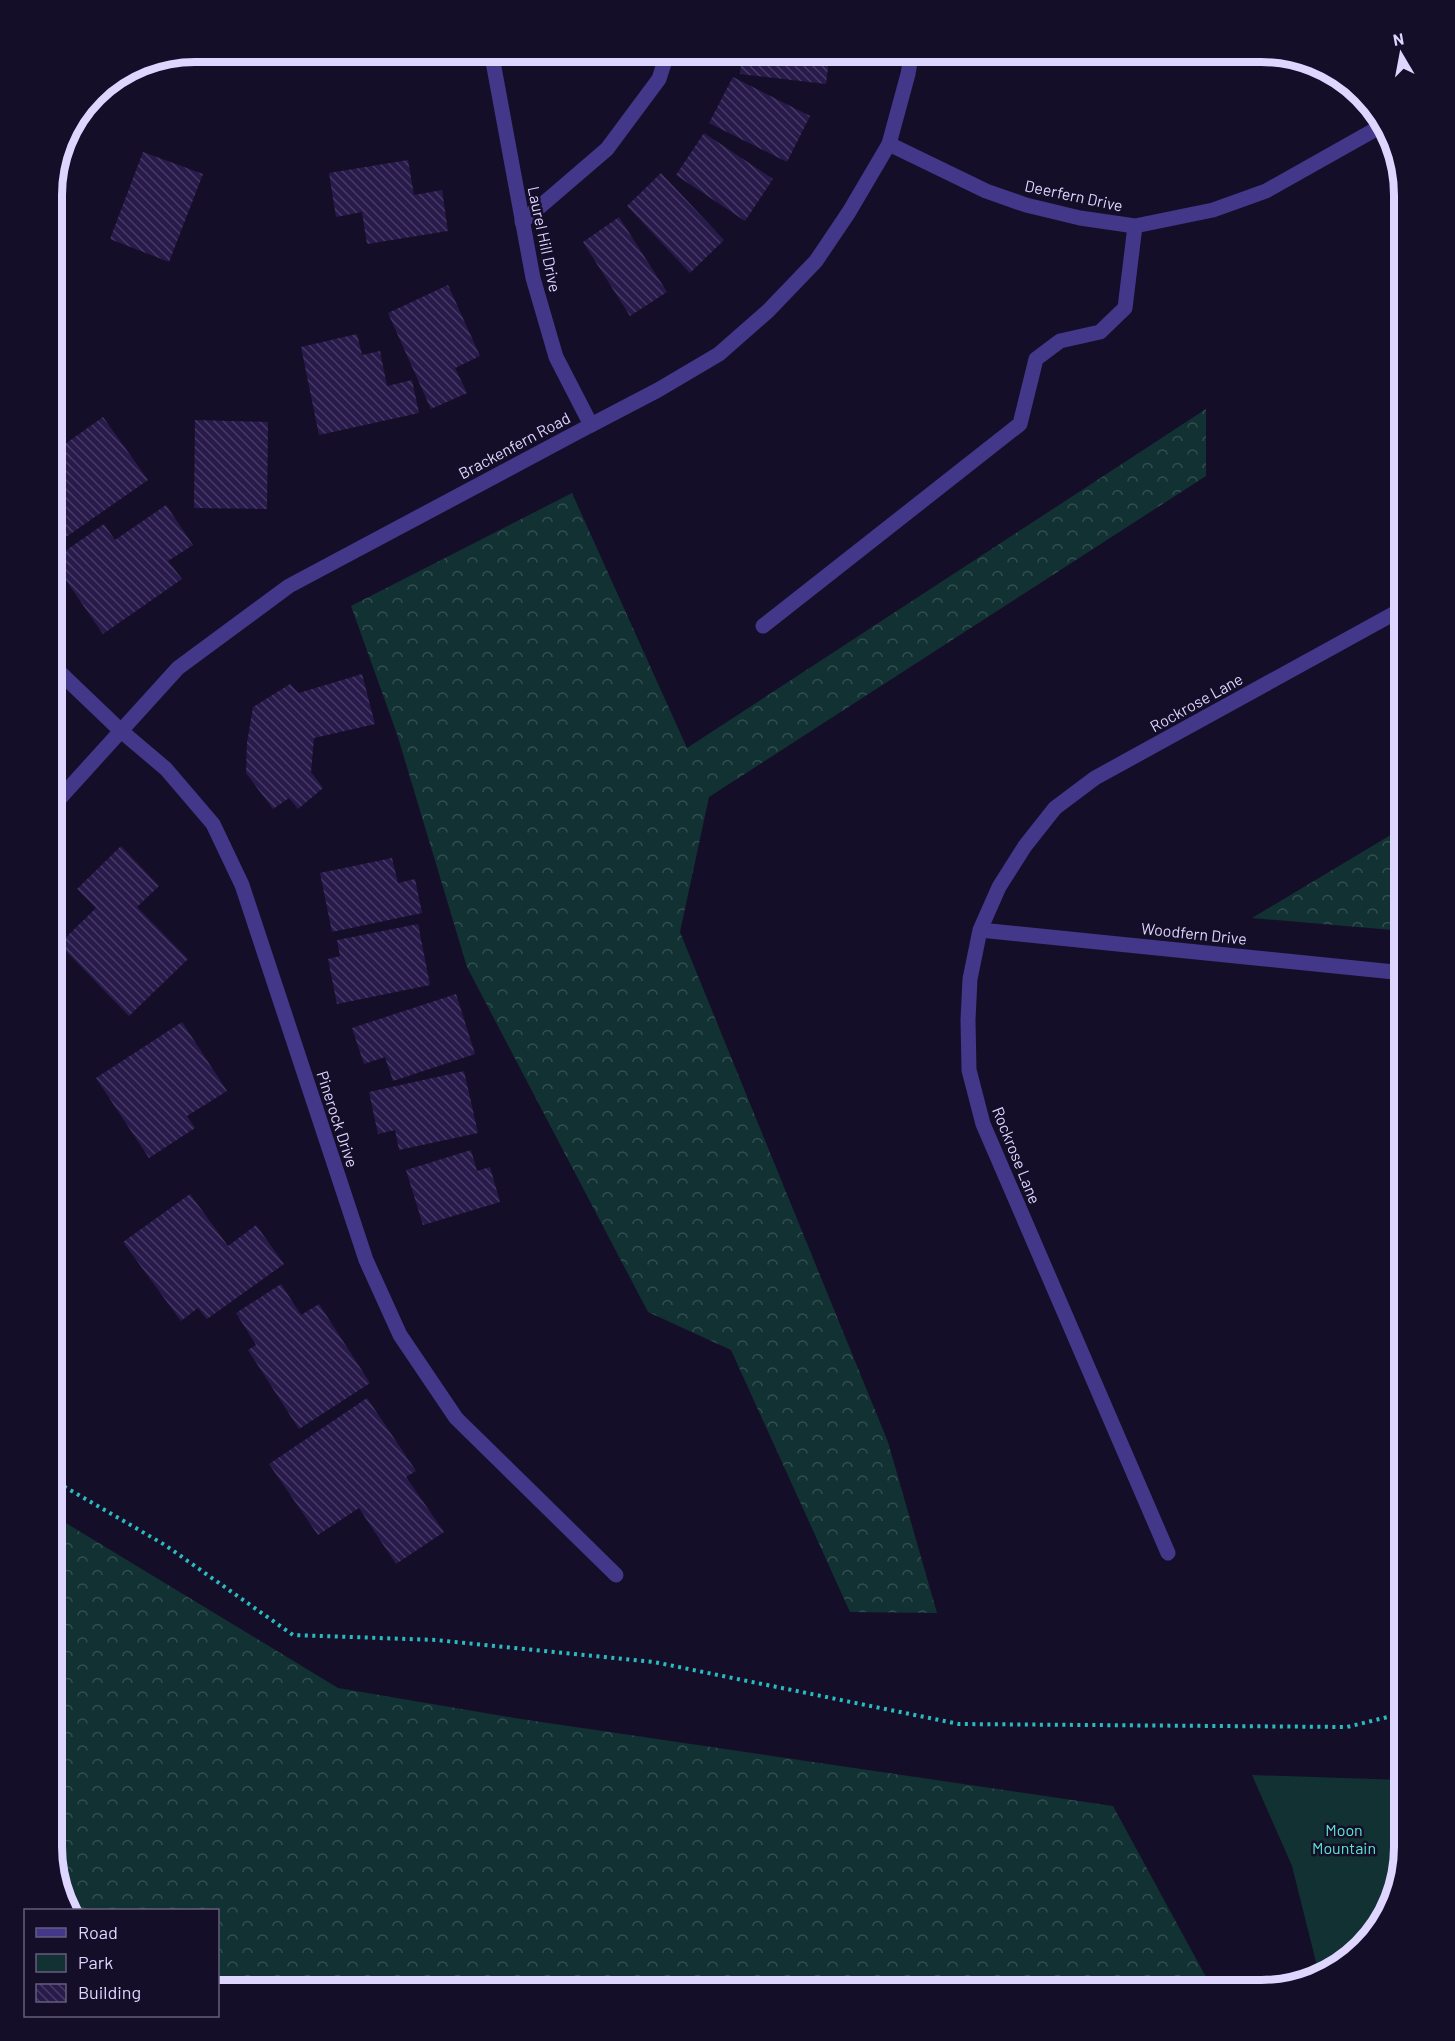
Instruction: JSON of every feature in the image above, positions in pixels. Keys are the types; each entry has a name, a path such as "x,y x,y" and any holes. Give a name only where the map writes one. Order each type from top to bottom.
{"street":[{"name":"Laurel Hill Drive","path":"493,62 533,278 556,357 591,425"},
{"path":"522,222 607,149 659,79 664,62"},
{"name":"Brackenfern Road","path":"62,796 178,668 289,586 658,390 719,354 768,311 816,261 849,212 889,144 910,62"},
{"name":"Deerfern Drive","path":"889,144 986,191 1026,205 1080,218 1135,226 1213,210 1266,191 1376,129"},
{"path":"763,626 1020,424 1036,359 1060,341 1100,332 1125,308 1135,226"},
{"name":"Rockrose Lane","path":"1168,1553 983,1124 969,1070 968,1020 970,979 980,930 999,887 1025,846 1055,808 1095,778 1394,614"},
{"name":"Pinerock Drive","path":"62,675 120,730 166,769 213,824 242,885 366,1260 400,1335 456,1418 616,1575"},
{"name":"Woodfern Drive","path":"980,930 1394,972"}],"path":[{"path":"62,1485 165,1545 292,1635 436,1640 654,1662 959,1724 1347,1727 1394,1715"}],"green space":[{"path":"1206,409 1206,476 709,797 680,932 888,1442 937,1613 850,1612 731,1350 648,1312 467,967 397,734 351,606 572,493 687,748"},
{"path":"1394,833 1394,930 1252,918"},
{"path":"62,1521 338,1688 521,1719 1113,1806 1208,1980 219,1979 219,1909 77,1909 66,1881 62,1846"},
{"name":"Moon Mountain","path":"1252,1775 1394,1780 1394,1846 1389,1881 1383,1897 1376,1913 1354,1940 1327,1962 1317,1966 1292,1866"}],"building":[{"path":"741,62 829,62 826,84 740,74"},
{"path":"733,77 810,116 787,162 709,123"},
{"path":"704,133 773,179 745,221 676,175"},
{"path":"143,152 203,174 169,262 110,239"},
{"path":"408,160 414,195 442,190 448,231 367,244 362,212 336,217 329,173"},
{"path":"661,173 724,240 690,273 627,206"},
{"path":"619,217 667,292 630,316 583,242"},
{"path":"448,285 480,356 455,368 467,393 431,409 388,313"},
{"path":"357,334 362,355 380,351 387,386 412,380 419,413 319,435 301,347"},
{"path":"103,417 148,480 66,537 62,531 62,446"},
{"path":"195,420 268,422 267,509 194,508"},
{"path":"166,505 193,545 168,561 182,579 103,634 62,575 62,553 104,524 115,540"},
{"path":"362,674 375,724 314,738 311,772 323,788 298,809 289,798 273,809 246,773 247,743 253,707 290,684 299,693"},
{"path":"121,846 159,886 137,907 188,959 129,1016 62,947 62,941 96,908 77,889"},
{"path":"392,858 398,883 415,879 422,913 332,932 320,873"},
{"path":"418,924 430,985 337,1004 328,959 340,956 337,940"},
{"path":"456,994 475,1054 393,1081 385,1057 364,1064 352,1028"},
{"path":"182,1022 227,1091 187,1116 195,1128 149,1158 96,1078"},
{"path":"464,1071 478,1133 399,1150 395,1130 378,1134 369,1092"},
{"path":"471,1150 477,1171 490,1167 500,1202 423,1225 406,1170"},
{"path":"190,1194 228,1246 256,1225 284,1264 207,1319 198,1308 181,1321 123,1242"},
{"path":"281,1284 301,1315 319,1304 370,1383 299,1429 248,1350 256,1345 236,1313"},
{"path":"367,1398 416,1471 406,1477 444,1532 396,1564 359,1508 318,1535 269,1464"}]}
